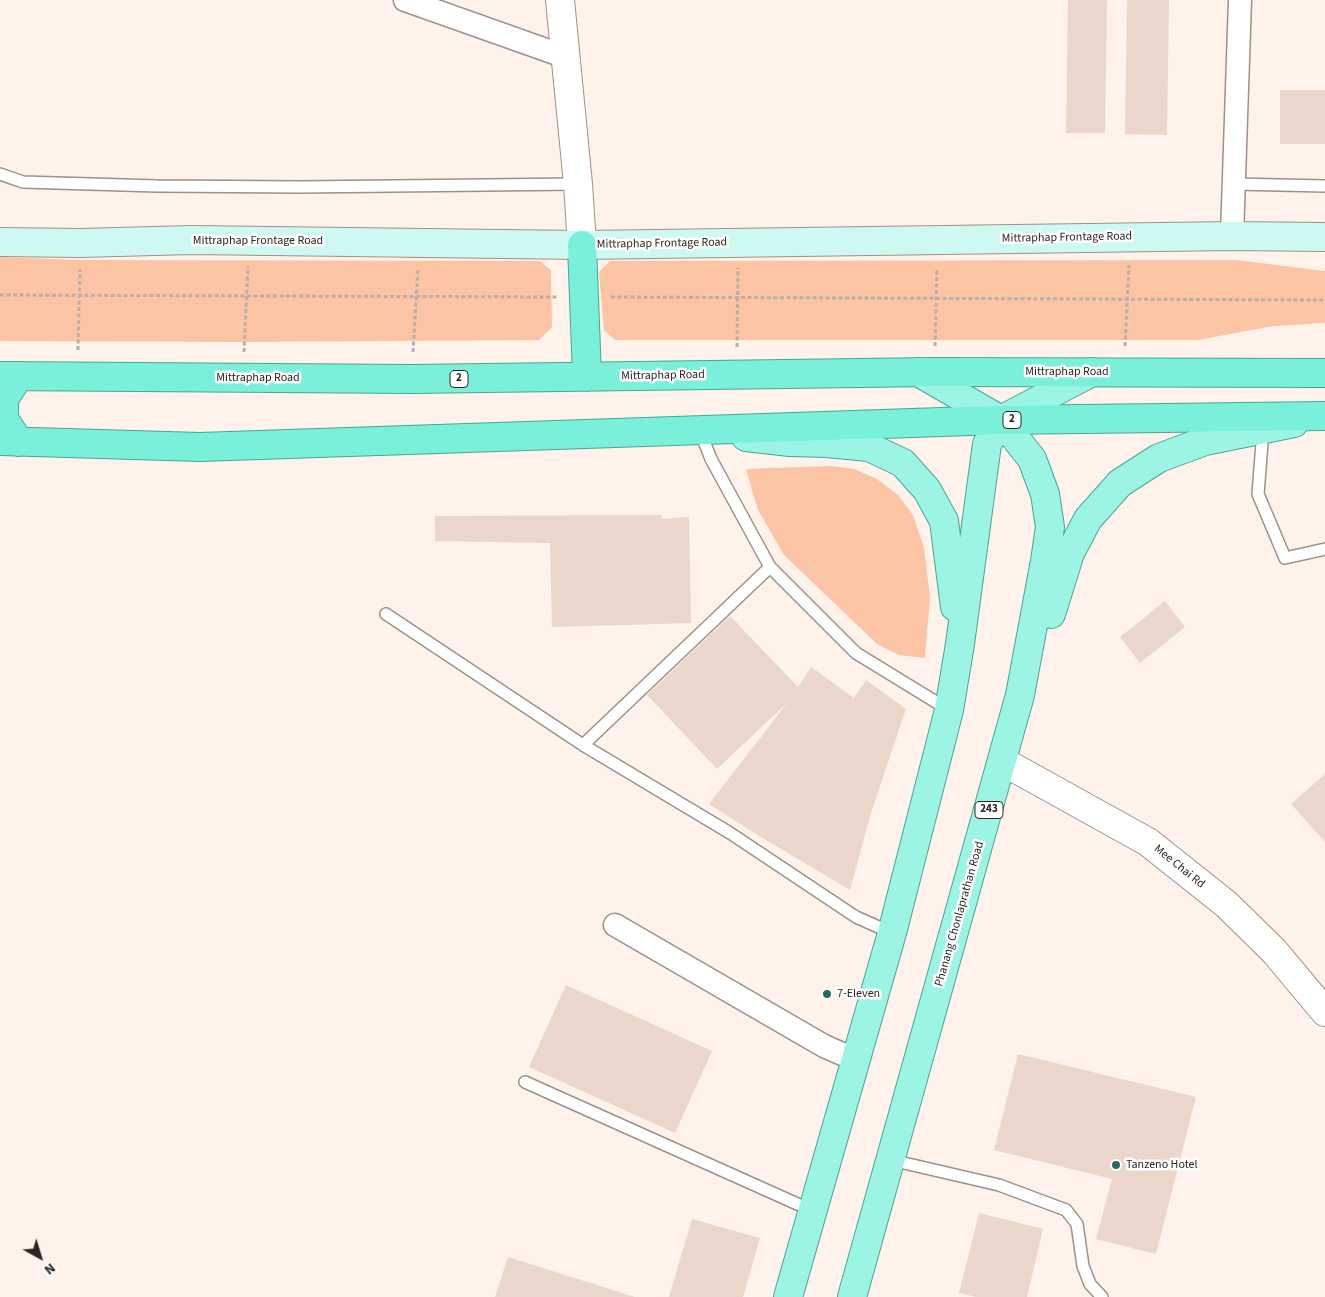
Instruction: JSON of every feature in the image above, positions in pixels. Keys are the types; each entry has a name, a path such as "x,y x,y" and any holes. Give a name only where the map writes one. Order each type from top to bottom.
{"highway":[{"path":"582,245 587,377"},
{"name":"Mittraphap Road","path":"10,376 412,379 926,372 1325,373"},
{"path":"10,376 4,399 4,419 10,442"},
{"name":"2","path":"10,442 200,446 1001,420 1325,417"}],"main road":[{"name":"Mittraphap Frontage Road","path":"0,242 80,244 192,240 582,245 1129,237 1325,237"},
{"name":"Phanang Chonlaprathan Road","path":"852,1297 1020,695 1050,527 1045,494 1032,459 1001,420 926,372"},
{"path":"788,1297 892,933 948,710 960,644 987,444 1001,420 1092,372"},
{"path":"1020,695 1039,652 1070,553 1088,520 1120,483 1159,458 1206,441 1325,417"},
{"path":"700,431 790,442 869,447 903,463 927,490 944,522 960,644"}],"street":[{"path":"405,0 566,57"},
{"path":"560,0 582,245"},
{"path":"1232,236 1240,0"},
{"name":"Mee Chai Rd","path":"1002,761 1148,842 1226,904 1274,951 1325,1012"},
{"path":"616,925 824,1046 856,1060"}],"lane":[{"path":"0,174 23,182 157,186 300,187 578,184"},
{"path":"1235,184 1325,186"},
{"path":"1263,430 1258,494 1285,558 1325,549"},
{"path":"700,431 711,459 770,567 856,653 948,710"},
{"path":"583,745 770,567"},
{"path":"386,614 583,745 730,833 856,917 892,933"},
{"path":"525,1082 813,1211"},
{"path":"891,1160 999,1185 1066,1210 1078,1224 1084,1266 1090,1284 1102,1297"}],"path":[{"path":"1124,372 1129,237"},
{"path":"926,372 936,298 938,240"},
{"path":"243,378 249,241"},
{"path":"412,379 418,243"},
{"path":"736,375 739,243"},
{"path":"78,377 80,244"},
{"path":"0,295 1325,300"}],"shaded area":[{"path":"0,257 80,260 540,261 551,270 552,327 539,340 0,341"},
{"path":"1236,260 1325,271 1325,323 1273,326 1198,340 615,340 604,330 599,272 610,261"},
{"path":"832,466 854,469 877,479 898,495 913,515 924,548 930,597 925,658 899,655 877,644 784,555 758,510 746,469"}],"building":[{"path":"1068,0 1107,0 1105,133 1066,133"},
{"path":"1127,0 1169,0 1167,135 1125,134"},
{"path":"1280,90 1325,90 1325,144 1280,144"},
{"path":"661,515 662,519 689,517 691,623 552,627 550,543 435,541 435,516"},
{"path":"1165,601 1185,627 1140,663 1120,637"},
{"path":"730,616 798,687 811,667 854,698 866,680 906,709 871,813 850,890 709,804 787,703 717,769 647,695"},
{"path":"1325,774 1325,842 1291,804"},
{"path":"566,985 712,1051 675,1133 529,1067"},
{"name":"Tanzeno Hotel","path":"1018,1054 1196,1097 1156,1254 1096,1239 1112,1179 994,1150"},
{"path":"979,1213 1043,1229 1027,1297 976,1297 959,1293"},
{"path":"692,1219 760,1238 743,1297 669,1297"},
{"path":"508,1257 635,1297 495,1297"}],"place":[{"name":"7-Eleven","path":"827,994"},
{"name":"Tanzeno Hotel","path":"1116,1165"}]}
